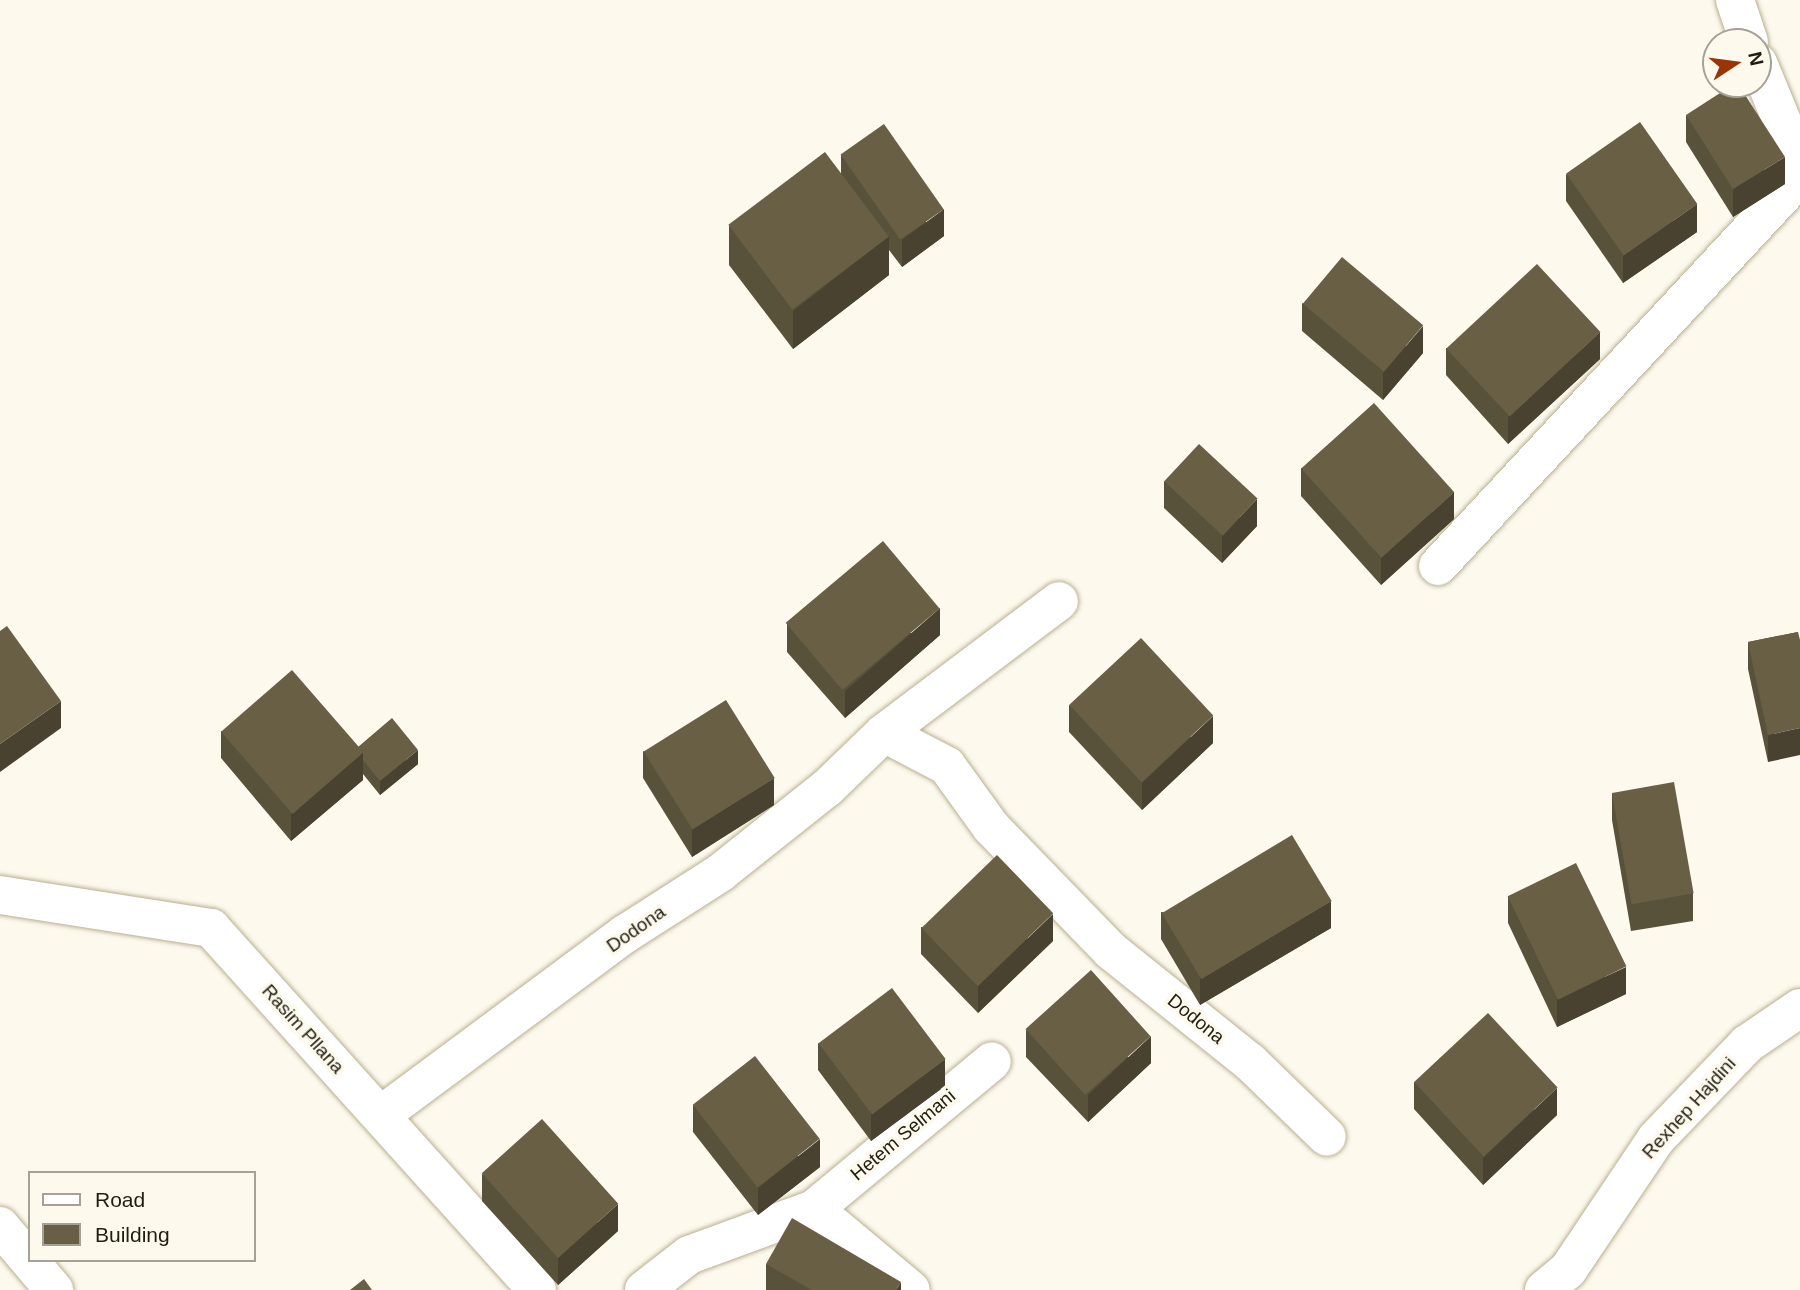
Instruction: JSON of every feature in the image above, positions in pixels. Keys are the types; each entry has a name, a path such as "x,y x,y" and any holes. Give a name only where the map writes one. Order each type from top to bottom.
{"street":[{"path":"1735,0 1744,28"},
{"path":"1772,98 1800,165"},
{"path":"1438,566 1800,177"},
{"name":"Dodona","path":"381,1115 625,934 720,873 827,788 884,733 1059,601"},
{"name":"Dodona","path":"884,733 947,766 991,827 1110,950 1250,1062 1327,1137"},
{"name":"Rasim Pllana","path":"0,895 211,928 537,1290"},
{"name":"Rexhep Hajdini","path":"1544,1290 1568,1269 1656,1139 1746,1044 1800,1008"},
{"name":"Hetem Selmani","path":"644,1290 689,1255 814,1209 992,1061"},
{"path":"814,1209 911,1290"},
{"path":"0,1226 28,1259"},
{"path":"30,1262 54,1290"}],"building":[{"path":"1712,98 1747,98 1785,157 1733,189 1686,115"},
{"path":"1640,122 1697,204 1624,256 1566,174"},
{"path":"884,124 944,209 900,240 841,154"},
{"path":"825,152 889,237 792,309 728,225"},
{"path":"1342,257 1423,325 1384,372 1303,304"},
{"path":"1537,264 1600,332 1510,417 1446,349"},
{"path":"1374,403 1454,492 1381,558 1301,469"},
{"path":"1199,444 1258,499 1223,536 1164,481"},
{"path":"883,541 940,608 842,690 786,623"},
{"path":"7,626 61,701 0,744 0,631"},
{"path":"1798,632 1800,728 1768,735 1748,642"},
{"path":"1141,638 1213,716 1142,782 1069,705"},
{"path":"292,670 364,752 293,814 221,732"},
{"path":"726,700 775,778 692,829 644,751"},
{"path":"392,718 418,750 380,781 363,760 363,753 358,747"},
{"path":"1674,782 1694,893 1632,904 1612,793"},
{"path":"1292,835 1332,901 1201,979 1162,913"},
{"path":"997,855 1053,913 978,986 921,928"},
{"path":"1576,863 1626,966 1558,1000 1508,896"},
{"path":"1091,970 1151,1036 1085,1095 1026,1029"},
{"path":"892,988 946,1059 872,1114 819,1043"},
{"path":"1488,1013 1558,1088 1484,1156 1414,1082"},
{"path":"755,1056 820,1139 757,1187 693,1105"},
{"path":"542,1119 618,1204 558,1258 482,1173"},
{"path":"792,1218 901,1282 896,1290 812,1290 766,1264"},
{"path":"364,1279 372,1290 350,1290"}]}
